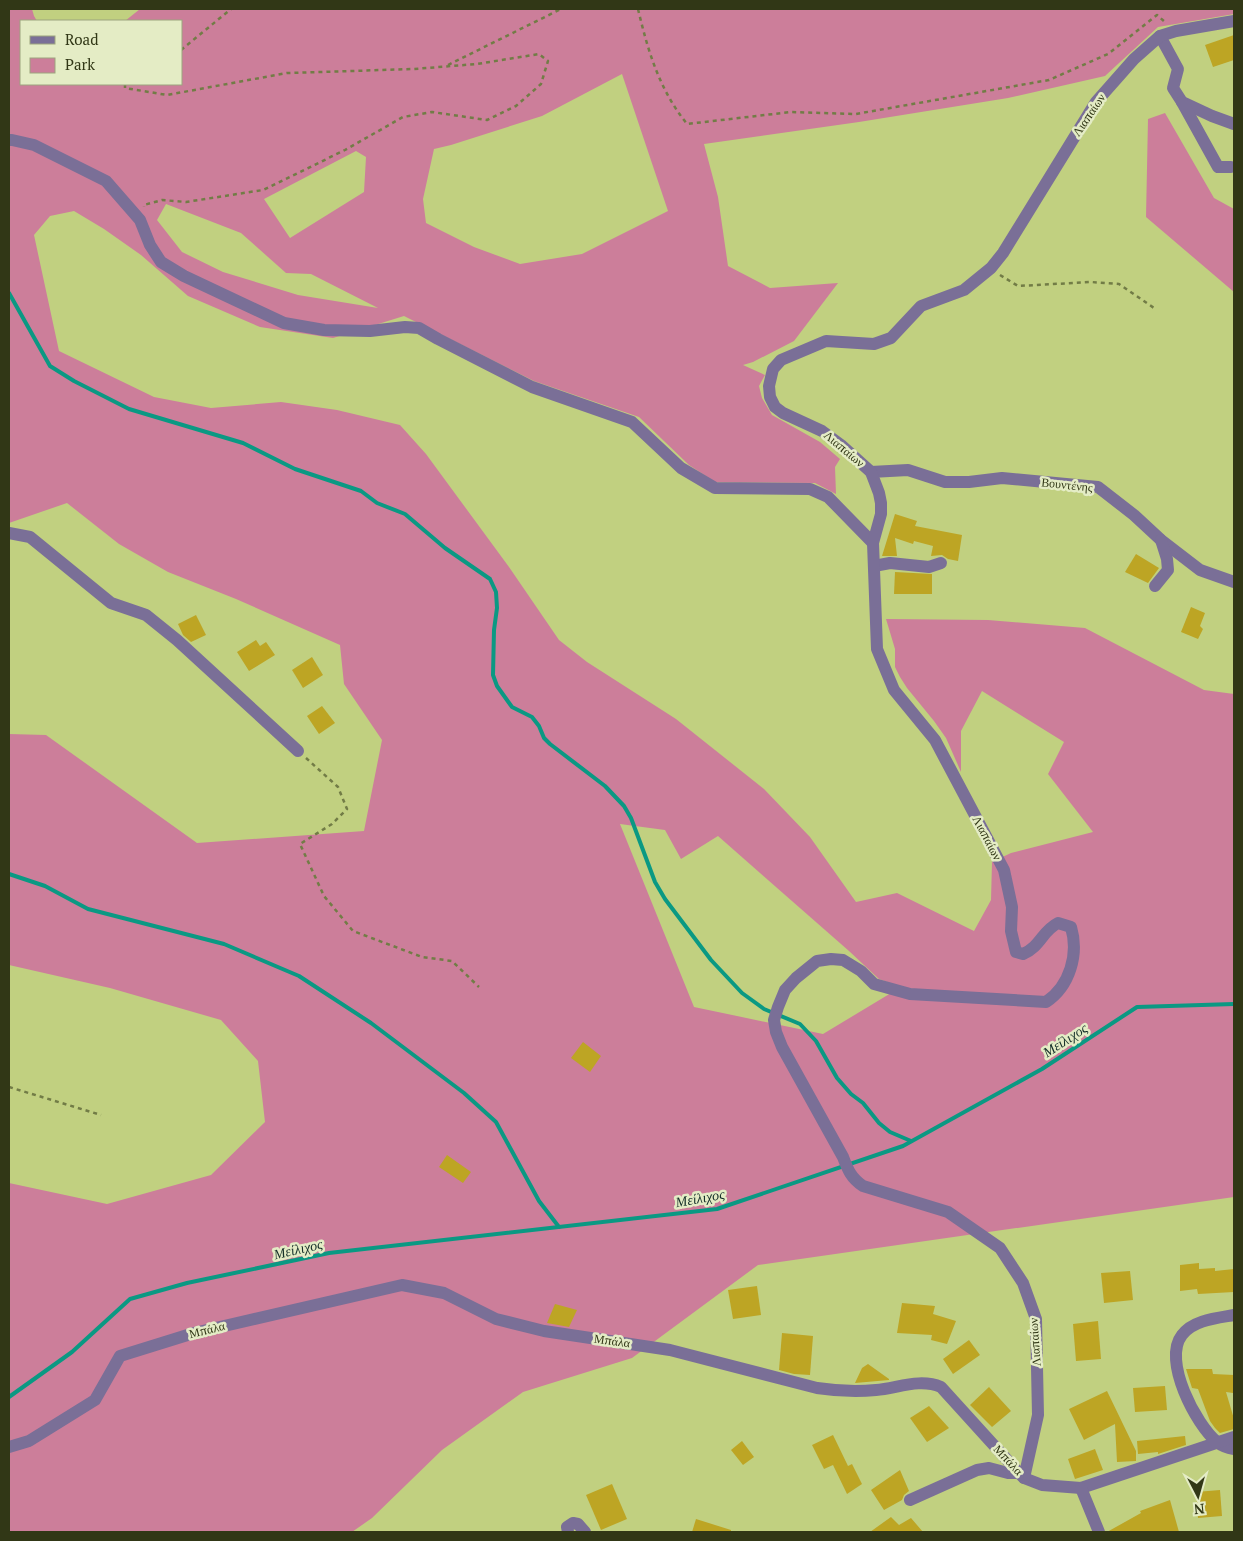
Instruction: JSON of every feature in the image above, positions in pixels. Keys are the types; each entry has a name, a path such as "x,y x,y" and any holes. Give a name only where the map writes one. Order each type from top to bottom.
{"street":[{"name":"Λιαπαίων","path":"1022,1475 1038,1416 1036,1320 1023,1283 1000,1248 948,1212 863,1186 854,1180 782,1047 774,1020 785,990 796,978 817,961 831,959 844,960 860,970 874,984 910,994 1046,1002 1056,995 1071,969 1075,941 1071,927 1058,923 1049,927 1041,941 1031,951 1023,954 1016,952 1011,931 1012,907 1004,870 934,740 894,690 877,649 873,543 881,514 881,503 871,472 841,444 822,431 775,407 770,398 769,386 773,369 780,360 826,341 874,344 891,338 921,306 964,290 991,268 1003,253 1096,102 1134,58 1160,36 1176,31 1234,21"},
{"path":"1160,36 1178,69 1174,88 1218,166 1231,167"},
{"path":"1182,102 1234,124"},
{"path":"9,140 34,145 106,181 140,220 150,245 161,262 184,276 284,323 324,330 370,331 405,327 420,328 438,340 532,387 632,422 681,468 715,488 810,489 828,498 873,543"},
{"name":"Βουντένης","path":"871,472 908,470 945,482 970,482 1002,478 1098,488 1134,514 1161,540 1200,570 1234,582"},
{"path":"9,533 30,537 110,603 146,614 298,751"},
{"path":"1155,586 1168,570 1167,559 1161,540"},
{"path":"874,566 890,562 929,567 941,564"},
{"name":"Μπάλα","path":"9,1447 29,1441 96,1400 120,1356 194,1333 402,1285 444,1293 496,1319 544,1331 670,1350 817,1388 840,1392 876,1390 918,1383 931,1383 941,1387 1022,1475 1042,1486 1081,1488 1234,1437"},
{"path":"1234,1314 1203,1321 1191,1327 1181,1335 1177,1344 1176,1354 1178,1372 1192,1410 1208,1433 1217,1442 1222,1446 1234,1449"},
{"path":"910,1500 977,1470 989,1468 1001,1470 1008,1474 1022,1475"},
{"path":"1081,1488 1099,1532"},
{"path":"568,1532 567,1527 573,1523 578,1524 585,1532"}],"path":[{"path":"182,49 231,9"},
{"path":"447,66 561,9"},
{"path":"638,9 655,70 674,107 687,124 791,112 856,114 1049,80 1108,54 1157,15 1176,31"},
{"path":"125,85 125,88 167,95 287,73 414,69 477,64 539,54 548,61 541,84 516,106 487,120 432,112 403,117 346,150 263,190 186,202 162,200 144,205 140,220"},
{"path":"991,268 1018,286 1091,282 1119,284 1154,308"},
{"path":"298,751 338,787 347,809 332,824 300,844 324,896 353,930 422,957 452,960 479,987"},
{"path":"9,1087 101,1115"}],"green space":[{"path":"9,9 32,9 36,20 20,20 20,85 182,85 182,20 126,20 140,9 1234,9 1234,14 1158,27 1105,76 1008,98 704,144 718,197 728,266 770,288 838,283 794,341 753,362 743,365 765,375 759,386 762,398 772,415 820,442 840,459 835,467 836,494 815,483 715,482 689,465 639,417 534,381 404,316 333,338 260,327 188,296 141,255 74,211 50,216 34,235 59,351 154,397 211,408 281,402 337,410 400,425 426,454 509,567 559,640 587,662 676,719 764,789 810,837 856,902 897,893 974,931 991,900 992,862 1011,853 1093,832 1048,774 1064,742 982,691 961,731 961,772 946,738 907,688 895,667 895,649 886,619 988,620 1085,628 1204,690 1234,694 1234,1197 758,1265 632,1358 523,1392 442,1450 372,1518 352,1532 9,1532 9,1183 107,1204 211,1175 265,1122 258,1061 221,1020 110,988 9,965 9,734 46,735 197,843 364,831 382,740 344,684 340,645 236,599 168,572 119,544 67,503 9,523","holes":["622,74 668,211 582,254 520,264 474,247 426,223 423,199 434,149 542,116","356,151 366,157 364,192 290,238 264,199","166,204 241,233 286,273 311,274 378,308 298,295 223,272 182,252 157,220","620,824 665,830 681,859 718,836 879,979 901,987 823,1034 694,1007"]},
{"path":"1165,113 1214,198 1234,209 1234,292 1146,217 1148,119"}],"building":[{"path":"1234,35 1234,60 1213,67 1205,45"},
{"path":"895,514 917,521 915,526 962,535 958,561 948,559 942,555 931,556 933,546 914,541 913,544 895,538 897,556 882,556"},
{"path":"1136,554 1159,568 1148,583 1125,572"},
{"path":"895,572 932,574 932,594 894,594"},
{"path":"1191,607 1205,613 1200,626 1203,629 1198,639 1181,632"},
{"path":"196,615 206,635 191,642 183,635 178,624"},
{"path":"256,640 260,646 266,642 275,655 249,671 237,652"},
{"path":"312,657 323,675 303,688 292,670"},
{"path":"322,706 335,723 319,734 307,716"},
{"path":"583,1042 601,1056 590,1072 571,1058"},
{"path":"447,1155 471,1172 463,1183 439,1167"},
{"path":"1199,1263 1199,1269 1215,1268 1215,1271 1234,1269 1234,1292 1198,1294 1197,1289 1180,1291 1180,1265"},
{"path":"1130,1271 1133,1300 1104,1303 1101,1273"},
{"path":"757,1286 761,1315 733,1319 728,1290"},
{"path":"902,1303 935,1306 933,1314 956,1321 947,1344 931,1340 932,1335 897,1333"},
{"path":"555,1304 577,1310 569,1327 547,1323"},
{"path":"1098,1321 1101,1359 1076,1361 1073,1324"},
{"path":"782,1333 813,1336 810,1375 794,1374 779,1370"},
{"path":"969,1340 980,1355 953,1374 943,1359"},
{"path":"868,1364 889,1380 855,1383 862,1368"},
{"path":"1186,1369 1212,1369 1213,1374 1234,1375 1233,1393 1226,1392 1234,1419 1234,1429 1220,1433 1215,1428 1210,1421 1198,1389 1192,1388"},
{"path":"1165,1386 1167,1410 1135,1412 1133,1388"},
{"path":"989,1387 1011,1411 992,1427 970,1405"},
{"path":"1107,1391 1136,1451 1136,1461 1117,1462 1115,1424 1084,1440 1069,1409"},
{"path":"929,1406 949,1428 927,1442 910,1418"},
{"path":"833,1435 848,1466 852,1464 862,1484 847,1494 833,1465 824,1469 812,1445"},
{"path":"1185,1436 1186,1445 1158,1454 1158,1452 1138,1454 1137,1441"},
{"path":"742,1441 754,1457 743,1465 731,1450"},
{"path":"1095,1449 1103,1470 1075,1479 1068,1459"},
{"path":"900,1470 909,1491 902,1500 884,1510 871,1490"},
{"path":"612,1484 627,1519 601,1530 586,1495"},
{"path":"1220,1490 1222,1516 1198,1518 1196,1492"},
{"path":"1170,1500 1179,1532 1107,1532 1141,1513 1140,1511"},
{"path":"891,1517 899,1525 911,1518 923,1532 870,1532"},
{"path":"696,1519 731,1530 731,1532 692,1532"}],"waterway":[{"path":"9,293 50,366 74,381 129,409 243,443 295,469 361,491 377,503 405,514 445,548 490,579 496,592 497,608 494,630 493,675 497,686 512,707 532,717 539,726 544,738 550,744 605,786 624,806 631,818 655,882 665,899 711,960 742,993 764,1009 800,1024 816,1041 837,1078 851,1094 863,1103 879,1123 890,1132 911,1141"},
{"path":"9,874 45,886 88,909 224,944 299,976 371,1023 464,1093 496,1122 539,1201 559,1227"},
{"name":"Μείλιχος","path":"9,1397 72,1352 130,1299 187,1283 329,1253 717,1209 903,1146 1042,1069 1137,1007 1234,1004"}]}
